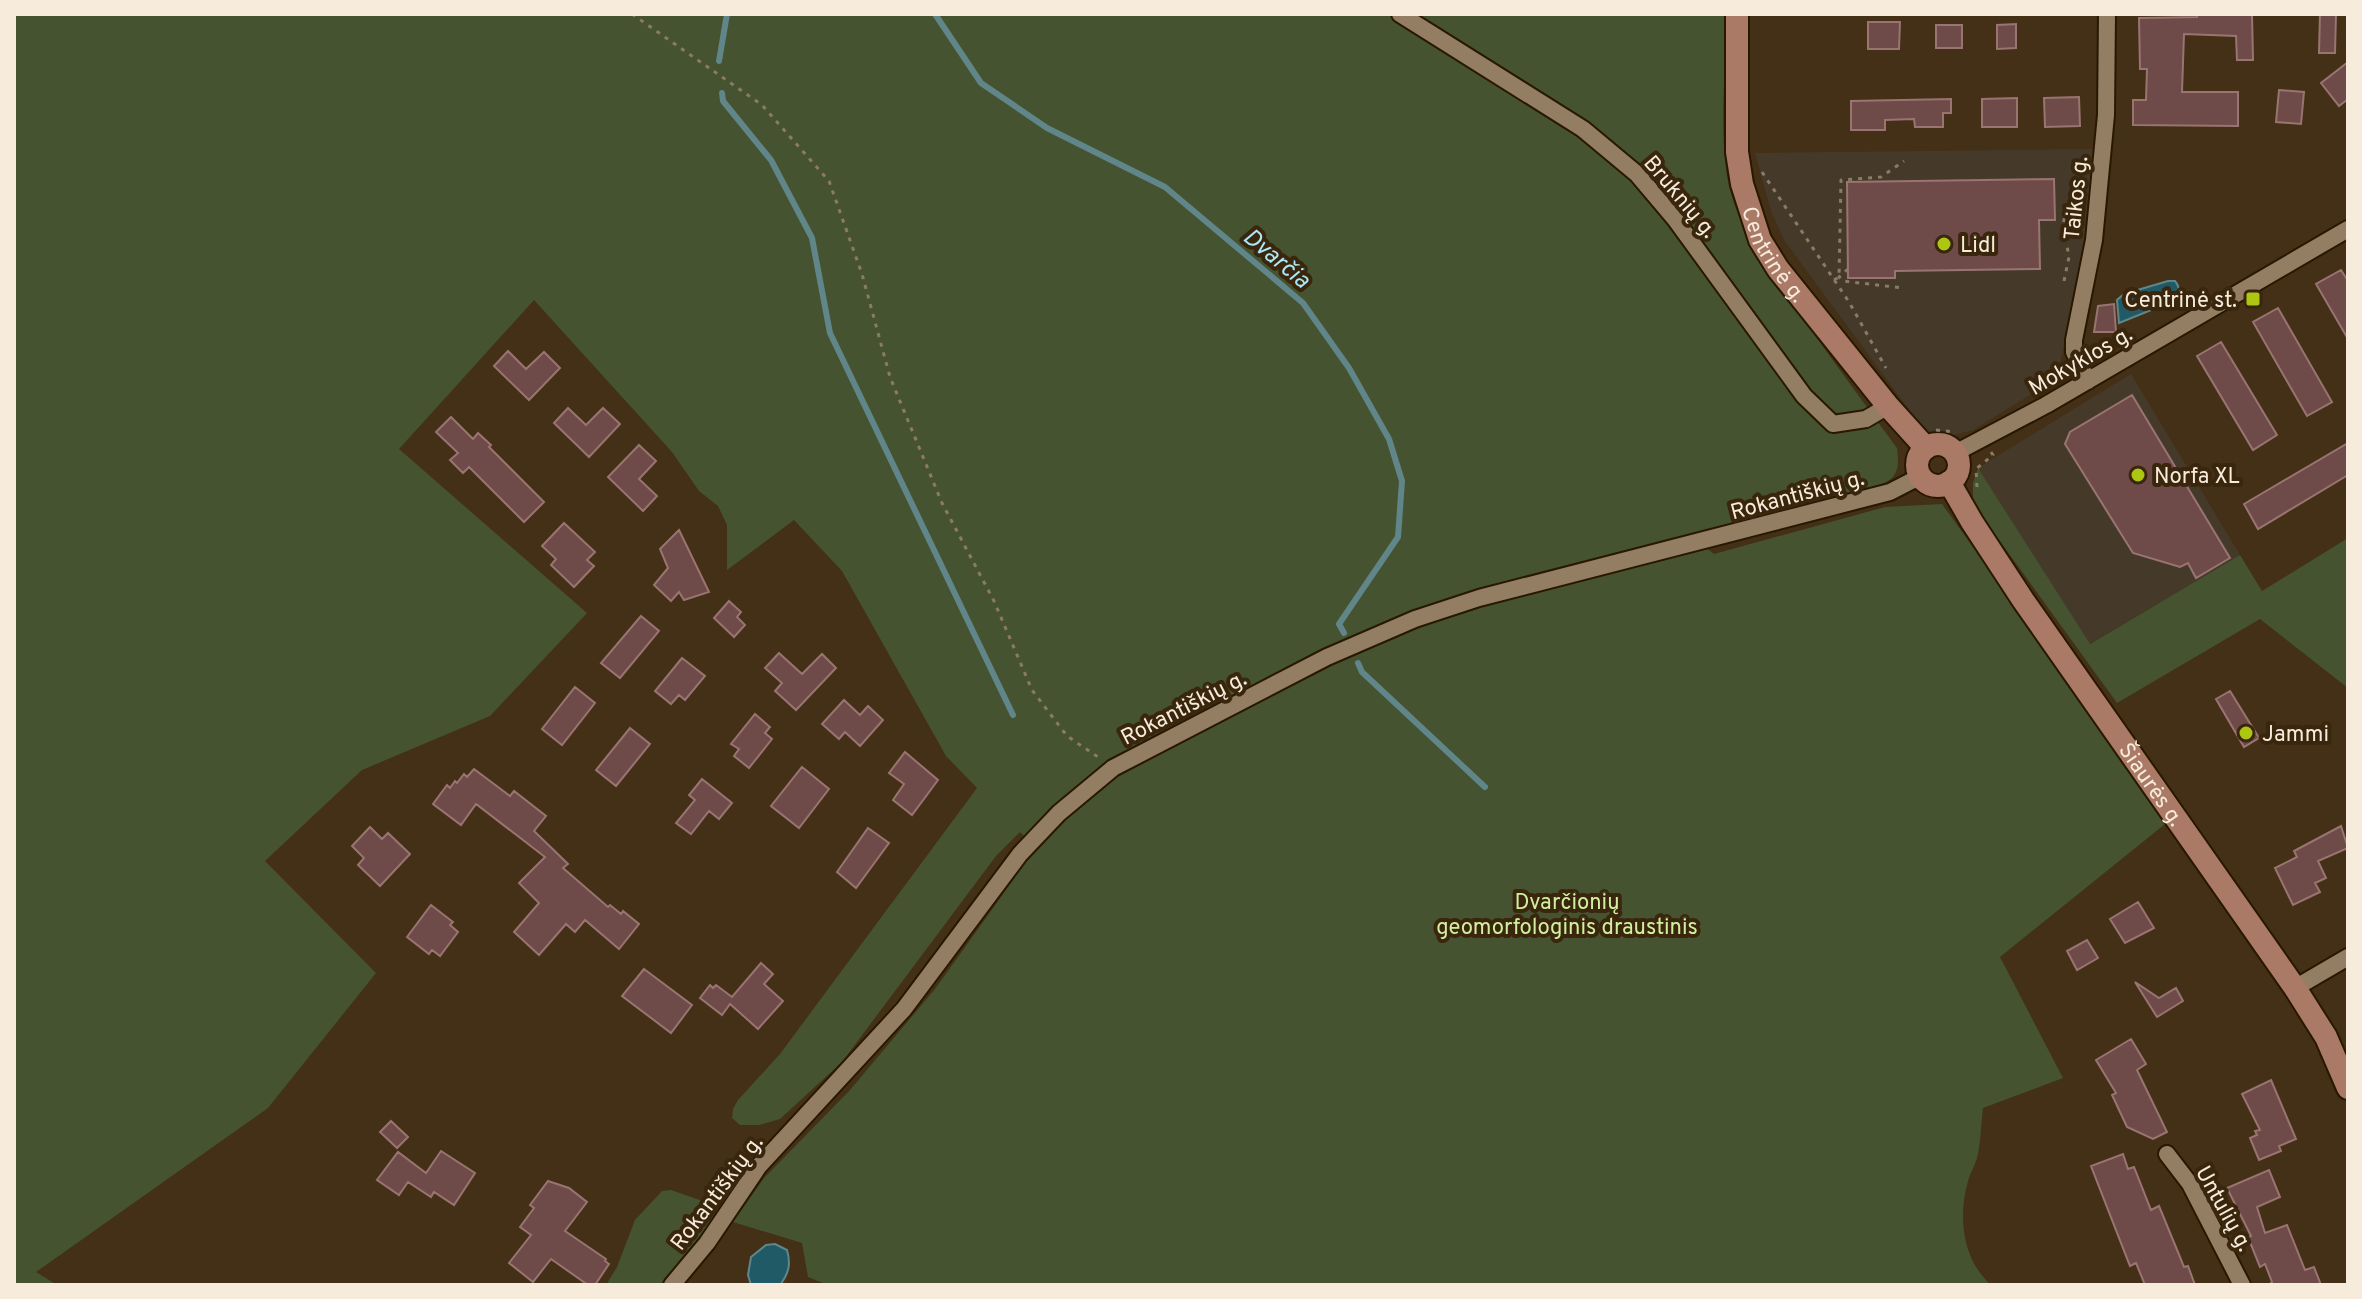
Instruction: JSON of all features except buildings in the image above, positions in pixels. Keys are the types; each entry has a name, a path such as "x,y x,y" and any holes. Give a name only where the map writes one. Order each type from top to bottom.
{"main road":[{"name":"Centrinė g.","path":"1737,14 1737,152 1742,184 1760,240 1778,269 1888,406 1931,439"},
{"path":"1931,439 1955,453 1959,462 1958,471 1949,482 1936,485 1927,483 1921,476 1917,467 1918,458 1931,439"},
{"name":"Šiaurės g.","path":"1949,482 2023,600 2295,988 2326,1037 2348,1088"}],"street":[{"name":"Bruknių g.","path":"1400,14 1583,129 1637,174 1675,219 1804,396 1833,424 1866,419 1888,406"},
{"name":"Taikos g.","path":"2088,381 2074,352 2074,340 2094,240 2106,115 2107,14"},
{"name":"Mokyklos g.","path":"1955,453 2088,381 2347,231"},
{"name":"Rokantiškių g.","path":"672,1285 707,1243 759,1166 904,1009 1020,854 1059,813 1113,768 1327,657 1415,619 1479,598 1890,492 1921,476"},
{"path":"2295,988 2348,957"},
{"name":"Untulių g.","path":"2167,1154 2190,1184 2242,1285"}],"path":[{"path":"632,14 762,105 829,181 862,274 890,377 914,440 942,503 994,601 1032,690 1067,736 1113,768"},
{"path":"2064,281 2069,257 2063,223 2079,178 2078,160"},
{"path":"1837,278 1841,180 1881,177 1904,161"},
{"path":"1759,168 1837,278 1886,367 1885,375"},
{"path":"1837,278 1848,269"},
{"path":"1837,278 1903,288"},
{"path":"1931,439 1973,427 1982,439"}],"shaded area":[{"path":"2096,149 2089,217 2059,369 2048,384 1973,430 1938,439 1927,434 1784,240 1771,211 1755,153"},
{"path":"2131,374 2240,555 2089,644 1978,468"}],"green space":[{"name":"Dvarčionių geomorfologinis draustinis","path":"14,14 1727,14 1724,145 1735,207 1753,246 1776,282 1897,448 1898,464 1892,478 1859,493 1694,538 1714,554 1885,507 1942,504 2170,820 2000,957 2063,1078 1983,1108 1978,1152 1965,1195 1963,1223 1968,1250 1981,1275 1991,1285 828,1285 808,1277 802,1243 733,1222 764,1178 850,1090 935,989 1036,848 1020,832 996,856 842,1062 780,1119 759,1125 740,1125 732,1118 738,1100 780,1054 977,788 946,756 842,571 794,520 727,570 727,525 718,506 699,491 672,452 534,300 399,449 587,613 490,716 362,770 265,861 376,973 268,1108 36,1272 57,1285 14,1285"},
{"path":"1978,468 2090,644 2240,555 2262,591 2348,538 2348,688 2260,619 2117,703 1973,504 1973,483"},
{"path":"671,1190 720,1207 703,1238 664,1285 606,1285 617,1267 635,1220 662,1191"}],"water":[{"path":"2175,281 2178,286 2176,300 2119,323 2117,300 2124,294"},
{"path":"775,1244 787,1250 788,1268 783,1281 780,1285 751,1285 748,1275 751,1257 766,1245"}],"waterway":[{"path":"719,61 727,14"},
{"name":"Dvarčia","path":"935,14 981,83 1047,128 1165,187 1303,303 1349,368 1389,439 1402,481 1398,537 1339,624 1344,633"},
{"path":"722,93 723,101 771,160 812,238 830,333 1013,715"},
{"name":"Dvarčia","path":"1358,663 1362,672 1485,787"}],"place":[{"name":"Lidl","path":"1944,244"},
{"name":"Centrinė st.","path":"2253,299"},
{"name":"Norfa XL","path":"2138,475"},
{"name":"Jammi","path":"2246,733"}]}
